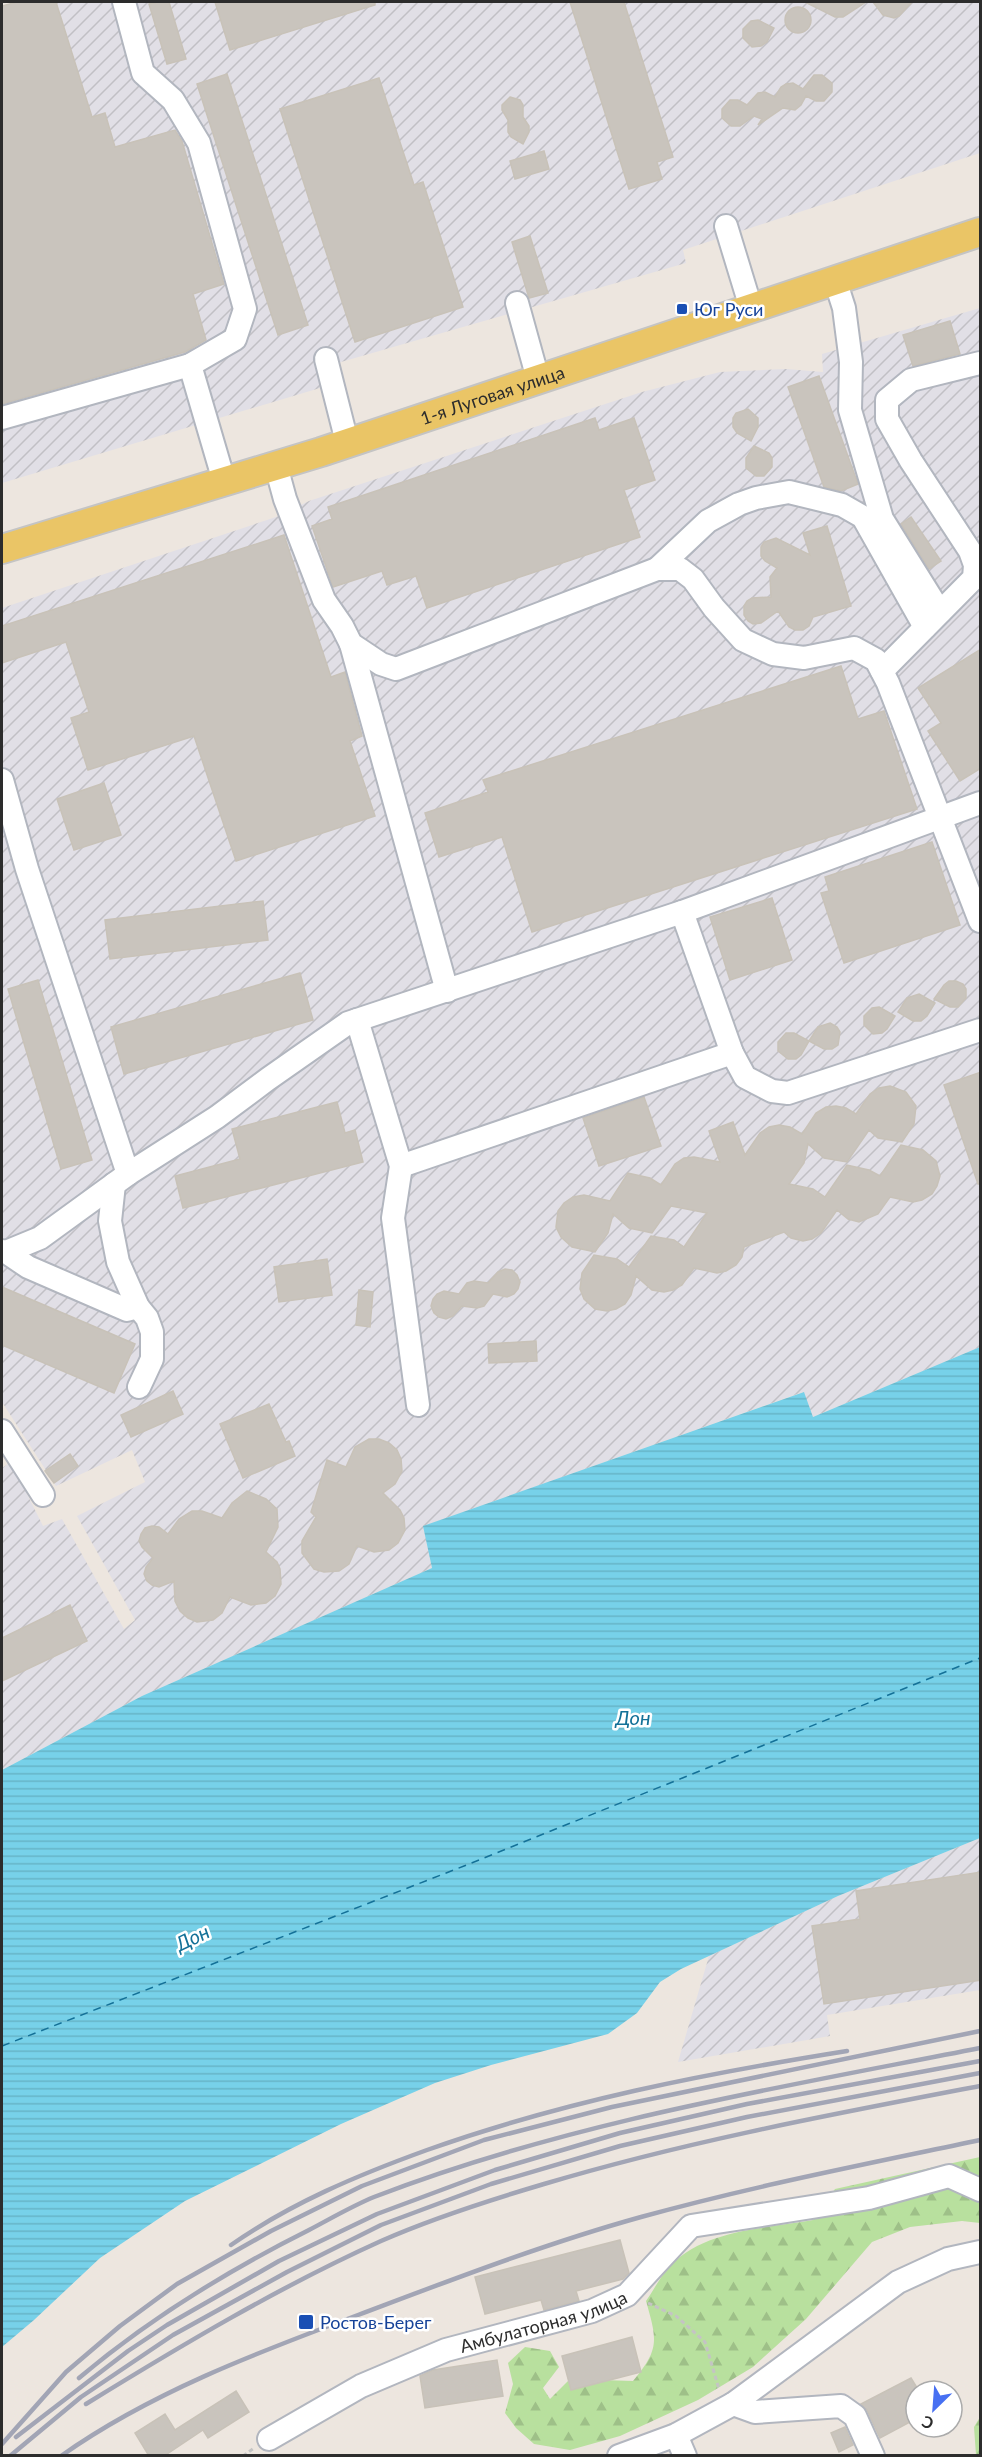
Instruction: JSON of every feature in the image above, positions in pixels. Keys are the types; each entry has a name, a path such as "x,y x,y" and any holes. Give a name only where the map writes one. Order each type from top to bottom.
{"main road":[{"name":"1-я Луговая улица","path":"2,549 276,466 981,232"}],"street":[{"path":"2,418 190,365 235,339 245,309 199,143 173,100 143,73 124,2"},
{"path":"726,226 751,308"},
{"path":"835,280 844,308 851,362 850,410 882,519 933,620"},
{"path":"517,303 538,379"},
{"path":"326,359 347,442"},
{"path":"882,671 974,578 975,565 970,551 887,419 887,400 911,380 981,363"},
{"path":"190,365 224,481"},
{"path":"927,376 981,372"},
{"path":"276,466 285,500 324,600 351,644 447,991"},
{"path":"657,569 708,521 739,504 756,498 789,492 842,505 863,517 933,620"},
{"path":"351,644 381,664 396,669 657,569 680,569 693,579 714,608 743,640 772,654 804,658 854,648 876,660 942,819 981,921"},
{"path":"2,780 121,1179 110,1221 118,1263 152,1332 152,1359 139,1387"},
{"path":"4,1251 40,1239 121,1179 217,1117 348,1023 682,912 981,803"},
{"path":"682,912 732,1053 745,1077 772,1091 788,1093 981,1030"},
{"path":"357,1020 401,1166 393,1218 418,1405"},
{"path":"401,1166 732,1053"},
{"path":"4,1251 28,1268 127,1310 138,1307"},
{"path":"2,1431 43,1495"},
{"name":"Амбулаторная улица","path":"269,2439 361,2386 446,2350 592,2311 627,2295 691,2226 869,2198 949,2176 981,2190"},
{"path":"619,2456 676,2435 729,2406 898,2282 948,2259 981,2252"},
{"path":"729,2406 755,2412 841,2406 855,2415 873,2456"},
{"path":"676,2435 685,2456"}],"path":[{"path":"627,2295 676,2316 705,2342 729,2406"}],"shaded area":[{"path":"28,2 980,2 980,153 683,250 686,263 320,368 320,388 2,483 2,9"},
{"path":"980,308 980,1347 813,1417 803,1392 424,1526 432,1568 142,1696 2,1770 2,1468 11,1462 43,1526 62,1519 124,1629 135,1620 77,1516 145,1482 132,1450 56,1486 2,1402 2,608 276,517 309,501 642,392 720,372 786,369 823,372 822,354"},
{"path":"980,1838 980,1990 827,2015 830,2036 678,2062 709,1956 838,1896"}],"green space":[{"path":"980,2157 980,2223 962,2221 910,2227 872,2242 806,2319 753,2367 698,2400 620,2436 570,2450 534,2444 516,2428 505,2413 513,2384 508,2363 525,2347 550,2351 559,2367 543,2388 550,2399 570,2379 633,2381 648,2360 654,2344 646,2301 667,2270 696,2246 734,2233 813,2220 835,2189"},
{"path":"980,2417 980,2455 976,2455 974,2427"}],"water":[{"name":"Дон","path":"980,1347 980,1838 838,1896 681,1969 660,1982 637,2013 608,2034 491,2065 435,2083 341,2124 185,2201 100,2258 2,2347 2,1770 142,1696 432,1568 423,1526 804,1392 813,1417"}],"building":[{"path":"17,2 56,2 92,117 105,113 115,147 175,130 182,141 224,284 193,294 206,340 185,352 2,404 2,6"},
{"path":"169,2 186,59 167,64 149,4"},
{"path":"215,2 375,2 375,5 230,50"},
{"path":"570,2 624,2 673,157 657,162 662,179 629,189"},
{"path":"805,2 866,2 843,17 835,17"},
{"path":"873,2 912,2 899,16 894,18 883,15"},
{"path":"798,7 807,11 811,20 807,29 798,33 789,29 785,20 789,11"},
{"path":"758,20 774,28 767,42 761,46 752,47 743,38 743,29 751,21"},
{"path":"227,74 308,325 278,335 197,84"},
{"path":"814,75 822,75 832,83 832,92 824,101 816,101 806,96 795,110 783,108 758,125 762,119 754,116 740,126 731,126 722,118 722,109 730,100 738,100 747,105 758,93 765,92 775,97 781,87 786,84 793,83 803,89"},
{"path":"379,78 414,185 423,182 463,307 355,342 280,109"},
{"path":"510,97 520,100 523,105 523,117 529,126 529,132 523,144 511,137 508,132 508,120 502,110 502,105"},
{"path":"544,151 549,169 515,179 510,161"},
{"path":"530,236 548,293 529,298 512,242"},
{"path":"950,321 960,354 913,366 903,335"},
{"path":"819,376 858,484 841,491 824,487 788,387"},
{"path":"748,409 758,418 758,427 751,441 737,433 733,427 733,418 736,413"},
{"path":"595,418 599,430 634,418 655,480 624,490 640,537 427,608 416,576 387,585 382,571 333,587 312,526 332,519 328,507"},
{"path":"754,446 769,453 772,458 772,467 764,476 756,476 746,468 746,458"},
{"path":"911,517 941,561 929,569 901,524"},
{"path":"827,526 851,606 813,617 809,626 803,630 789,627 778,611 761,623 753,624 748,621 744,615 744,606 752,598 771,597 770,577 777,568 761,556 761,547 764,542 776,538 810,555 803,533"},
{"path":"284,535 331,677 345,672 362,736 350,741 375,816 236,861 194,736 88,770 71,718 89,712 66,642 2,663 2,626"},
{"path":"981,649 981,768 960,781 928,731 941,723 918,688"},
{"path":"841,666 858,719 884,711 917,809 532,932 502,837 439,857 425,813 488,792 483,780"},
{"path":"104,783 121,835 74,850 57,799"},
{"path":"932,842 960,925 844,963 821,893 829,891 825,877"},
{"path":"772,898 792,960 730,980 710,917"},
{"path":"263,901 268,940 110,959 105,920"},
{"path":"300,973 313,1020 124,1074 111,1027"},
{"path":"38,980 92,1160 61,1169 8,989"},
{"path":"949,981 963,984 966,989 966,998 958,1007 950,1007 934,999"},
{"path":"919,994 935,1003 927,1016 921,1021 913,1021 898,1012 907,998"},
{"path":"879,1007 895,1016 887,1029 882,1033 873,1034 864,1025 864,1016 872,1008"},
{"path":"830,1023 840,1032 838,1045 832,1049 824,1049 809,1041 818,1027"},
{"path":"786,1033 794,1033 809,1041 796,1059 788,1059 778,1051 778,1042"},
{"path":"981,1072 981,1184 978,1184 944,1085"},
{"path":"890,1086 906,1092 916,1106 914,1124 902,1142 878,1138 869,1130 847,1162 824,1158 808,1144 804,1163 789,1184 813,1189 825,1197 847,1165 869,1170 880,1176 901,1145 923,1150 936,1161 940,1176 932,1194 913,1202 890,1197 878,1214 859,1222 848,1219 837,1210 821,1233 812,1239 803,1241 791,1238 784,1232 744,1247 742,1257 736,1265 726,1271 717,1273 694,1268 682,1285 673,1290 664,1292 652,1290 636,1276 631,1295 625,1304 616,1309 607,1311 595,1309 584,1299 580,1289 582,1273 594,1255 617,1259 629,1267 651,1236 674,1240 684,1247 707,1213 671,1206 652,1233 629,1228 613,1214 608,1233 595,1252 572,1247 561,1237 556,1227 558,1211 564,1203 573,1197 584,1195 610,1201 628,1173 650,1178 661,1185 675,1164 684,1158 694,1157 720,1162 709,1131 733,1122 745,1155 760,1133 769,1127 779,1125 790,1127 802,1134 816,1113 826,1107 846,1108 856,1114 870,1094 879,1088"},
{"path":"644,1097 661,1146 599,1166 583,1118"},
{"path":"337,1102 345,1133 355,1130 363,1162 183,1208 175,1176 240,1159 232,1129"},
{"path":"327,1259 332,1295 279,1302 274,1267"},
{"path":"505,1269 512,1270 520,1282 514,1294 507,1297 493,1294 484,1306 477,1308 462,1306 453,1316 446,1319 434,1313 431,1306 437,1294 444,1291 459,1294 467,1283 474,1281 488,1283 498,1272"},
{"path":"2,1287 135,1344 114,1393 2,1345"},
{"path":"359,1290 373,1292 370,1327 356,1325"},
{"path":"536,1341 537,1361 489,1363 488,1344"},
{"path":"173,1391 183,1414 131,1437 121,1415"},
{"path":"269,1404 295,1456 243,1478 220,1424"},
{"path":"369,1439 379,1439 389,1443 397,1450 401,1459 402,1471 395,1484 383,1493 400,1510 404,1518 405,1530 398,1543 389,1550 374,1552 357,1546 349,1564 339,1571 324,1572 314,1569 302,1553 302,1541 316,1517 311,1512 327,1460 346,1467 355,1447"},
{"path":"70,1454 78,1466 54,1483 45,1471"},
{"path":"247,1491 266,1499 277,1509 278,1527 266,1552 277,1562 281,1584 275,1596 266,1603 251,1605 230,1597 222,1613 213,1620 197,1622 180,1611 175,1601 174,1581 159,1587 147,1581 144,1574 153,1558 139,1541 141,1534 145,1528 152,1526 159,1527 168,1534 179,1519 192,1511 202,1511 222,1518 232,1503"},
{"path":"70,1605 87,1641 2,1681 2,1638"},
{"path":"981,1872 981,1980 824,2004 812,1926 860,1919 856,1891"},
{"path":"620,2240 629,2273 623,2279 576,2291 579,2301 544,2310 541,2300 485,2314 475,2277"},
{"path":"632,2337 641,2372 571,2390 562,2356"},
{"path":"497,2360 503,2396 425,2408 420,2376 433,2370"},
{"path":"904,2382 904,2425 880,2438 867,2410 861,2404"},
{"path":"236,2391 249,2412 208,2438 203,2430 164,2456 149,2456 135,2433 165,2414 175,2430"},
{"path":"845,2427 853,2445 839,2452 831,2433"}],"ferry route":[{"path":"2,2046 464,1866 980,1658"}],"railway":[{"path":"2,2444 66,2372 120,2326 177,2284 271,2231 362,2186 484,2140 612,2107 980,2031"},
{"path":"79,2378 161,2316 219,2279 349,2208 374,2197 448,2171 598,2127 750,2093 980,2048"},
{"path":"231,2245 277,2216 350,2180 427,2150 479,2133 531,2117 635,2091 740,2069 847,2051"},
{"path":"16,2437 128,2351 167,2325 279,2261 377,2214 495,2170 620,2133 747,2104 980,2061"},
{"path":"10,2456 81,2397 173,2335 287,2272 381,2225 491,2184 620,2146 747,2117 980,2073"},
{"path":"86,2404 268,2297 381,2241 441,2217 544,2184 652,2154 761,2129 980,2086"},
{"path":"61,2456 95,2433 205,2376 320,2329 533,2251 641,2217 725,2195 980,2140"}],"place":[{"name":"Юг Руси","path":"682,309"},
{"name":"Ростов-Берег","path":"306,2322"}]}
